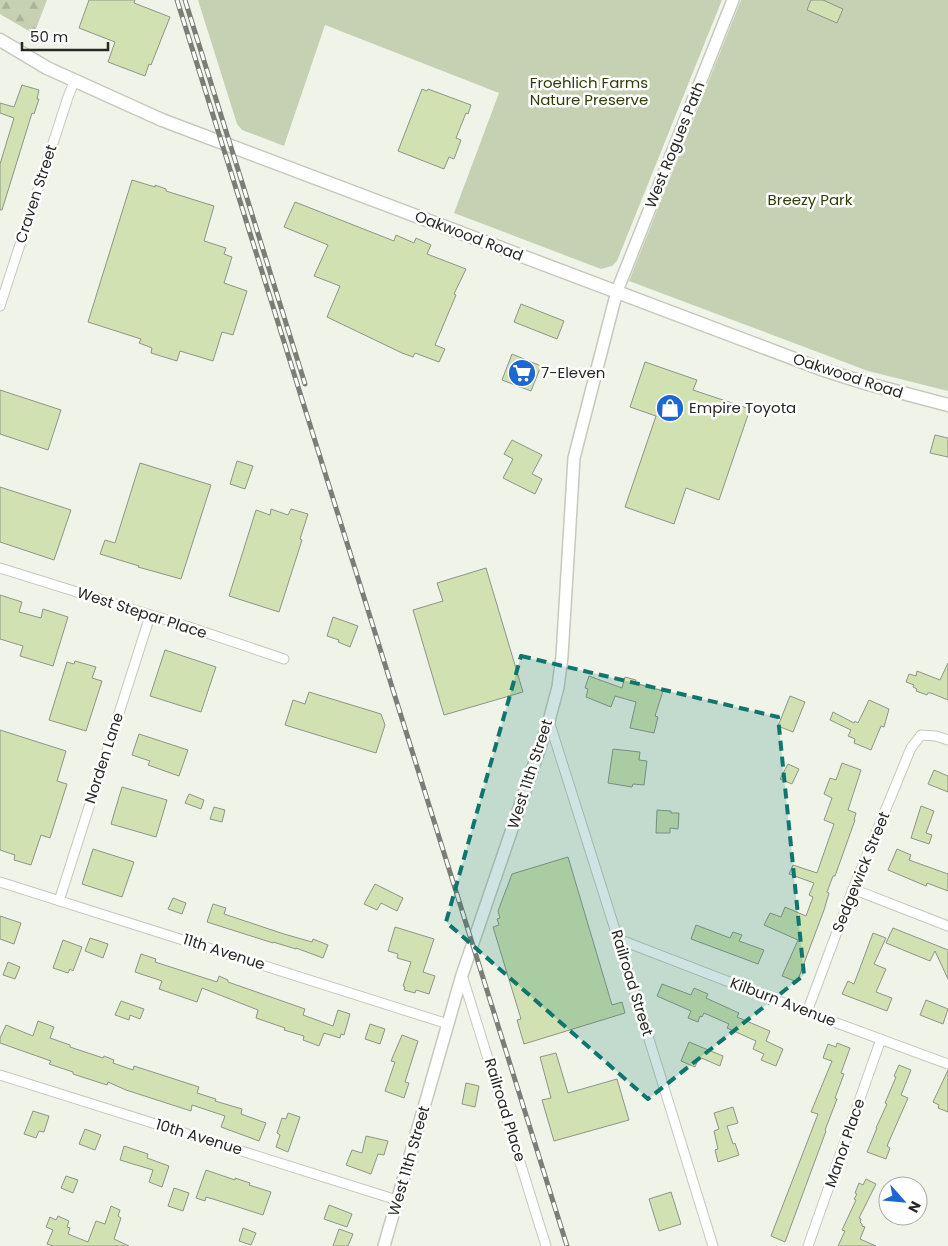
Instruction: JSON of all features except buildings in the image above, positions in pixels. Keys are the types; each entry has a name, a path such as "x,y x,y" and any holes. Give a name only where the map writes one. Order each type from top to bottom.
{"main road":[{"name":"Oakwood Road","path":"0,40 74,82 162,120 821,369 948,405"}],"street":[{"name":"West Rogues Path","path":"618,291 734,0"},
{"name":"Craven Street","path":"0,306 74,82"},
{"name":"West 11th Street","path":"384,1246 462,974 549,721 558,687 562,656 574,458 618,291"},
{"name":"West Stepar Place","path":"0,568 284,659"},
{"name":"Norden Lane","path":"59,901 150,616"},
{"name":"Railroad Street","path":"549,721 713,1246"},
{"name":"Sedgewick Street","path":"807,1012 853,889 911,748 921,735 936,736 948,740"},
{"name":"11th Avenue","path":"0,882 448,1024"},
{"path":"853,889 948,926"},
{"name":"Kilburn Avenue","path":"618,939 948,1064"},
{"name":"Railroad Place","path":"462,974 546,1246"},
{"name":"Manor Place","path":"808,1246 881,1039"},
{"name":"10th Avenue","path":"0,1075 397,1200"}],"highlighted area":[{"path":"521,656 778,717 804,975 648,1099 446,922"}],"green space":[{"path":"0,0 47,0 34,34 0,14"},
{"name":"Froehlich Farms Nature Preserve","path":"198,0 722,0 617,261 612,266 601,269 454,213 499,93 325,25 284,146 242,130 237,124"},
{"name":"Breezy Park","path":"741,0 948,0 948,391 868,371 629,281"}],"railway":[{"path":"177,0 567,1246"},
{"path":"185,0 305,384"}],"place":[{"name":"7-Eleven","path":"522,373"},
{"name":"Empire Toyota","path":"670,408"}]}
